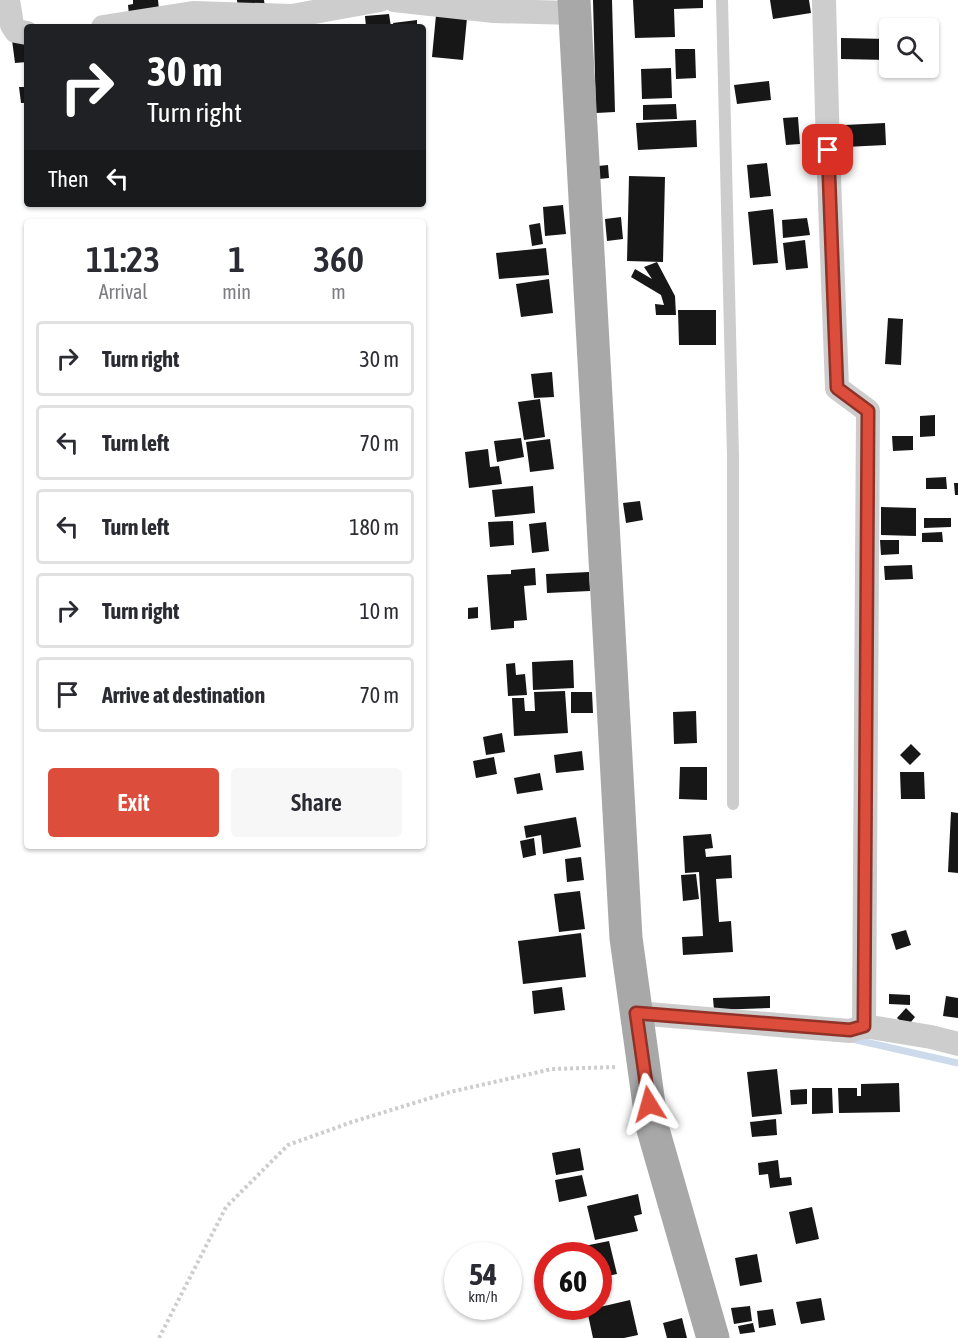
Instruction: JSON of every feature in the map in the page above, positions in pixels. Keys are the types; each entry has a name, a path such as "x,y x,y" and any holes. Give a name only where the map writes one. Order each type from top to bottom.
{"main road":[{"path":"574,6 626,926 652,1126 713,1338"}],"street":[{"path":"8,0 12,25 16,31 24,32"},
{"path":"122,24 193,13 292,16 380,0"},
{"path":"394,0 494,11 574,6"},
{"path":"824,0 837,388 868,411 864,1026"},
{"path":"636,1013 850,1030 864,1026 958,1044"}],"lane":[{"path":"722,0 733,456 733,804"}],"path":[{"path":"159,1338 226,1207 288,1144 450,1092 552,1069 618,1067 621,1057"}],"building":[{"path":"133,0 158,0 159,10 129,15 128,5 133,4"},
{"path":"237,0 264,0 265,7 238,10"},
{"path":"593,0 612,0 615,112 596,113"},
{"path":"633,0 703,0 703,8 674,9 675,37 635,38"},
{"path":"770,0 809,0 811,13 773,19"},
{"path":"389,14 391,24 366,24 365,16"},
{"path":"436,15 467,18 463,60 432,57"},
{"path":"417,20 417,24 393,23"},
{"path":"841,38 879,39 879,60 841,59"},
{"path":"24,39 24,62 15,63 12,40"},
{"path":"675,49 695,49 696,78 676,79"},
{"path":"671,68 672,98 642,99 641,69"},
{"path":"769,81 771,100 737,104 734,85"},
{"path":"19,87 24,87 24,103 21,103"},
{"path":"676,104 677,119 643,120 643,105"},
{"path":"798,117 800,144 786,145 783,118"},
{"path":"696,120 697,147 638,150 636,123"},
{"path":"885,123 886,145 845,147 844,125"},
{"path":"767,163 771,196 750,198 747,165"},
{"path":"608,165 609,178 599,179 598,166"},
{"path":"629,176 665,177 663,262 627,261"},
{"path":"563,205 566,234 545,236 543,207"},
{"path":"773,209 778,263 753,265 748,212"},
{"path":"621,217 623,239 607,241 605,219"},
{"path":"807,218 810,235 783,238 782,220"},
{"path":"540,223 543,244 532,246 529,225"},
{"path":"805,240 808,268 786,270 783,243"},
{"path":"546,248 549,275 499,279 496,253"},
{"path":"657,262 675,296 676,315 656,315 655,304 664,305 661,295 631,277 635,269 652,279 644,267"},
{"path":"549,279 553,313 521,317 516,284"},
{"path":"678,310 716,310 716,345 679,345"},
{"path":"888,318 903,319 901,365 885,364"},
{"path":"552,372 554,397 534,398 531,374"},
{"path":"540,399 545,437 524,440 518,402"},
{"path":"935,415 935,436 920,437 920,416"},
{"path":"892,436 913,436 913,450 893,451"},
{"path":"521,438 524,457 497,462 494,441"},
{"path":"550,439 554,469 530,472 526,442"},
{"path":"488,449 490,467 499,466 502,484 469,488 465,452"},
{"path":"946,477 947,489 926,489 926,478"},
{"path":"954,483 958,483 958,495 955,495"},
{"path":"533,486 535,513 495,517 492,490"},
{"path":"640,501 643,520 626,523 623,503"},
{"path":"881,507 916,508 916,536 881,535"},
{"path":"924,518 951,518 951,527 924,528"},
{"path":"513,521 514,545 490,547 488,522"},
{"path":"546,522 549,551 532,553 529,524"},
{"path":"942,532 943,542 922,542 922,533"},
{"path":"880,540 899,540 899,554 881,555"},
{"path":"912,565 913,579 885,580 884,566"},
{"path":"535,568 536,585 524,586 527,620 514,621 514,628 491,630 487,575 511,574 511,570"},
{"path":"589,572 590,591 547,593 546,574"},
{"path":"478,607 478,618 468,619 468,608"},
{"path":"573,660 574,688 533,690 532,662"},
{"path":"515,663 516,675 525,674 527,695 508,696 506,664"},
{"path":"565,691 568,733 514,736 512,698 524,698 525,711 535,711 534,692"},
{"path":"571,692 592,692 593,713 571,713"},
{"path":"696,711 697,743 674,744 673,712"},
{"path":"502,733 505,752 486,755 483,737"},
{"path":"911,744 921,754 910,765 900,755"},
{"path":"582,751 584,770 556,773 554,755"},
{"path":"494,757 497,774 476,778 473,761"},
{"path":"680,767 707,767 707,800 679,799"},
{"path":"900,772 924,772 925,799 901,799"},
{"path":"540,773 543,790 517,794 514,778"},
{"path":"951,812 958,813 958,873 948,872"},
{"path":"576,817 581,847 543,854 541,835 526,838 524,826"},
{"path":"711,834 713,848 705,849 706,857 731,855 732,878 716,879 719,922 731,921 733,952 683,955 682,937 703,936 699,872 685,873 683,836"},
{"path":"534,838 536,855 523,858 520,841"},
{"path":"581,857 584,880 567,882 565,859"},
{"path":"696,874 699,899 683,901 681,875"},
{"path":"580,891 585,929 559,932 554,894"},
{"path":"906,930 911,945 896,950 891,934"},
{"path":"581,933 586,977 523,984 518,941"},
{"path":"562,987 565,1010 534,1014 532,991"},
{"path":"889,994 910,995 910,1005 889,1004"},
{"path":"770,996 770,1008 714,1010 713,998"},
{"path":"946,996 958,998 958,1018 943,1016"},
{"path":"906,1008 915,1017 907,1027 897,1018"},
{"path":"777,1069 782,1114 752,1117 747,1072"},
{"path":"899,1083 900,1112 839,1113 838,1088 857,1088 857,1096 861,1096 861,1084"},
{"path":"812,1088 832,1088 833,1113 812,1114"},
{"path":"807,1089 807,1104 791,1105 790,1090"},
{"path":"776,1119 777,1135 752,1137 750,1122"},
{"path":"580,1148 584,1170 556,1175 552,1153"},
{"path":"778,1160 780,1178 791,1177 792,1185 770,1188 768,1174 759,1175 758,1163"},
{"path":"582,1175 587,1196 559,1202 555,1180"},
{"path":"638,1194 642,1214 634,1216 638,1231 595,1240 587,1206"},
{"path":"812,1207 819,1239 796,1244 789,1212"},
{"path":"612,1253 617,1274 612,1275"},
{"path":"757,1254 762,1282 740,1286 735,1258"},
{"path":"821,1298 825,1320 801,1324 796,1302"},
{"path":"630,1300 638,1335 624,1338 593,1338 589,1320 612,1320 612,1304"},
{"path":"750,1306 752,1321 734,1324 731,1308"},
{"path":"773,1309 776,1325 759,1328 757,1311"},
{"path":"682,1318 687,1338 667,1338 663,1323"},
{"path":"753,1323 755,1332 740,1334 738,1326"}],"waterway":[{"path":"852,1039 958,1063"}],"route":[{"path":"649,1104 636,1013 850,1030 864,1026 868,411 837,388 828,150"}]}
